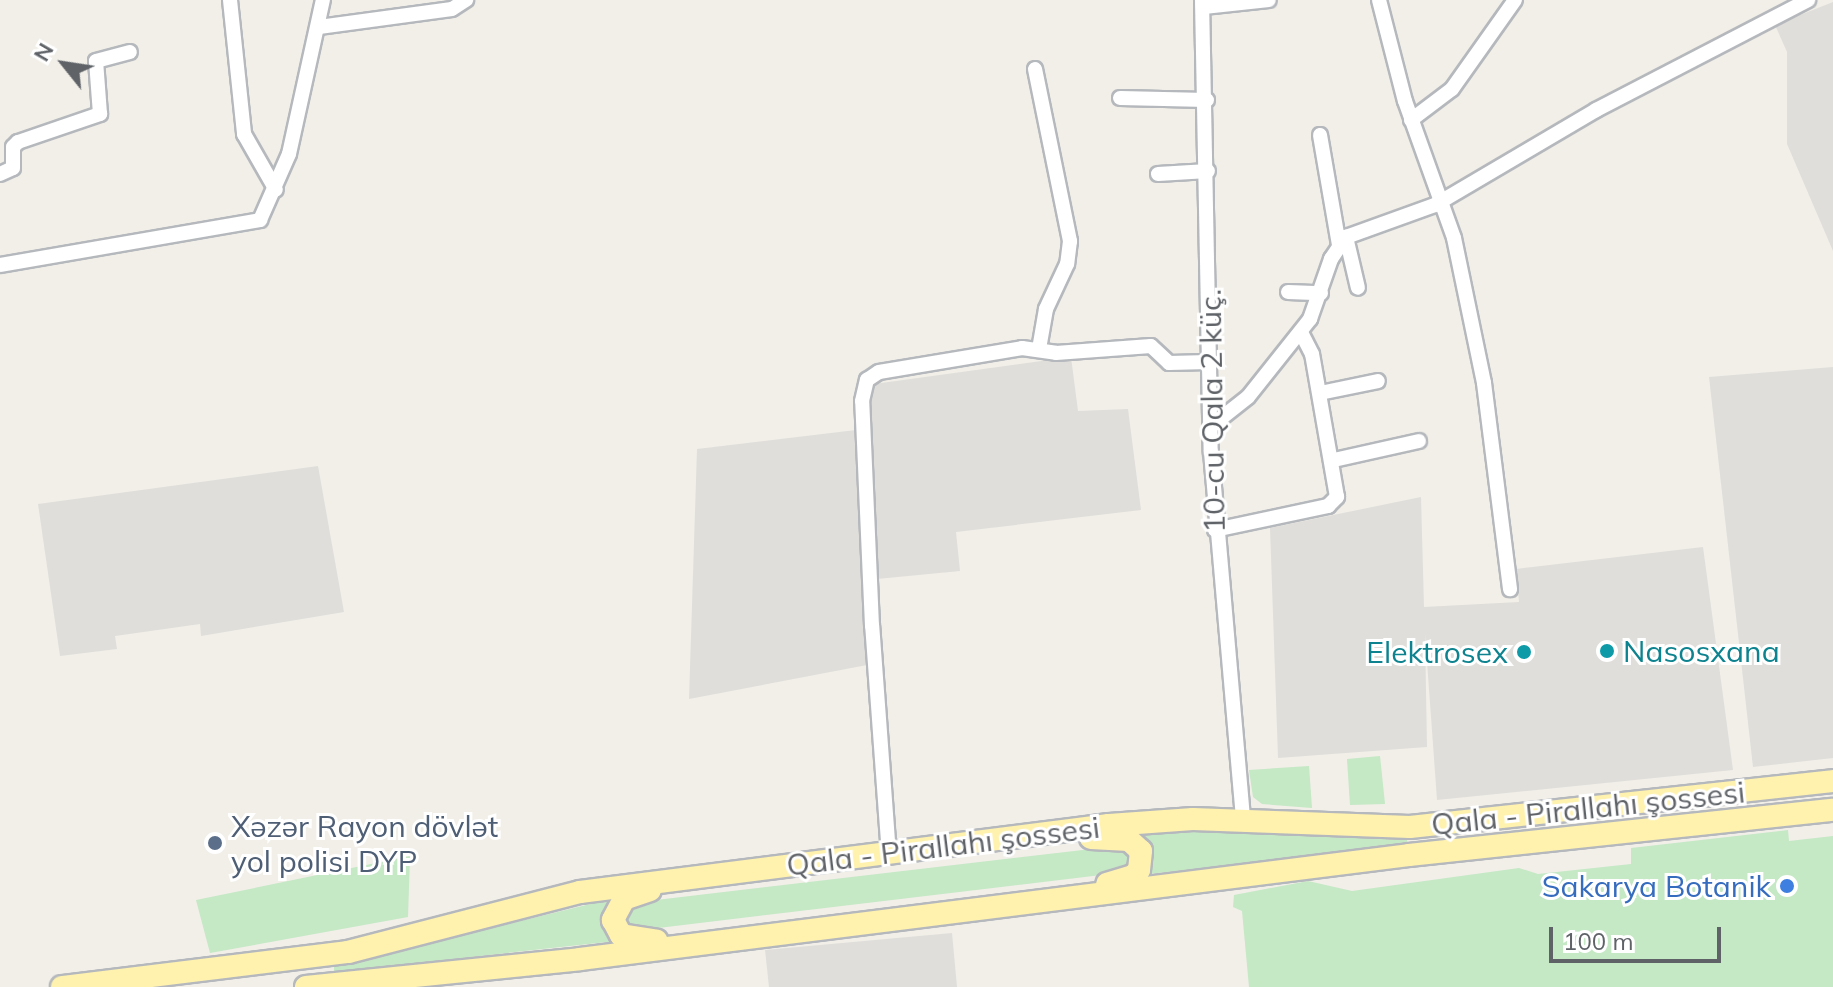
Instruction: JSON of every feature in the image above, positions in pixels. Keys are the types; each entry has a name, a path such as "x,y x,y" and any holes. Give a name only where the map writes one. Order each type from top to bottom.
{"main road":[{"name":"Qala - Pirallahı şossesi","path":"62,987 348,952 549,897 889,855 1014,836 1165,820 1420,826 1833,781"},
{"name":"Qala - Pirallahı şossesi","path":"306,987 714,942 1409,855 1833,810"},
{"path":"1014,836 1129,840 1141,851 1142,861 1133,876 1120,881 1016,905"},
{"path":"714,942 630,939 621,935 613,920 618,904 636,894 717,875"}],"street":[{"path":"230,0 244,134 276,190"},
{"path":"0,265 255,223 265,215 293,137 309,46 319,27 323,0"},
{"path":"319,27 452,9 466,0"},
{"path":"1203,4 1269,0"},
{"path":"1379,0 1411,120 1443,200 1484,383 1510,589"},
{"path":"1411,120 1441,102 1515,0"},
{"path":"1210,427 1248,397 1301,332 1342,241 1443,200 1596,110 1808,0"},
{"name":"10-cu Qala 2 küç.","path":"1203,4 1207,100 1210,427 1215,530 1243,820"},
{"path":"0,174 13,168 13,147 18,142 100,114 96,61 130,52"},
{"path":"1035,69 1070,241 1067,264 1046,309 1039,349"},
{"path":"1120,98 1207,100"},
{"path":"1320,135 1342,241 1358,288"},
{"path":"1158,174 1208,171"},
{"path":"1288,292 1321,293"},
{"path":"1215,530 1334,503 1334,460 1312,354 1301,332"},
{"path":"889,855 872,626 864,387 879,372 1039,349 1056,353 1151,346 1169,363 1209,362"},
{"path":"1320,393 1378,381"},
{"path":"1334,460 1419,441"}],"shaded area":[{"path":"1833,2 1833,251 1787,144 1787,52 1775,25"},
{"path":"1071,357 1078,411 1128,409 1141,510 956,532 960,571 877,579 869,392 874,384"},
{"path":"1833,367 1833,758 1753,767 1709,377"},
{"path":"856,430 867,665 689,699 697,449"},
{"path":"318,466 344,612 201,636 200,624 115,636 117,649 60,656 38,504"},
{"path":"1421,497 1424,607 1519,602 1516,569 1703,547 1733,770 1437,800 1425,634 1427,747 1278,758 1270,528"},
{"path":"952,933 957,987 769,987 765,950"}],"green space":[{"path":"1380,756 1385,804 1350,805 1347,759"},
{"path":"1309,766 1312,808 1262,804 1253,797 1249,770"},
{"path":"1788,830 1789,841 1833,836 1833,987 1249,987 1242,911 1233,907 1234,895 1308,881 1352,891 1519,868 1538,874 1631,864 1631,848"},
{"path":"1211,831 1407,840 1408,845 1149,874 1152,853 1143,835"},
{"path":"1117,846 1131,851 1132,865 1118,873 650,929 630,927 626,916 639,902"},
{"path":"410,856 408,917 210,953 196,900"},
{"path":"611,899 604,920 616,941 334,972 334,966"}],"place":[{"name":"Nasosxana","path":"1607,651"},
{"name":"Elektrosex","path":"1524,652"},
{"name":"Xəzər Rayon dövlət yol polisi DYP","path":"215,843"},
{"name":"Sakarya Botanik","path":"1787,886"}]}
